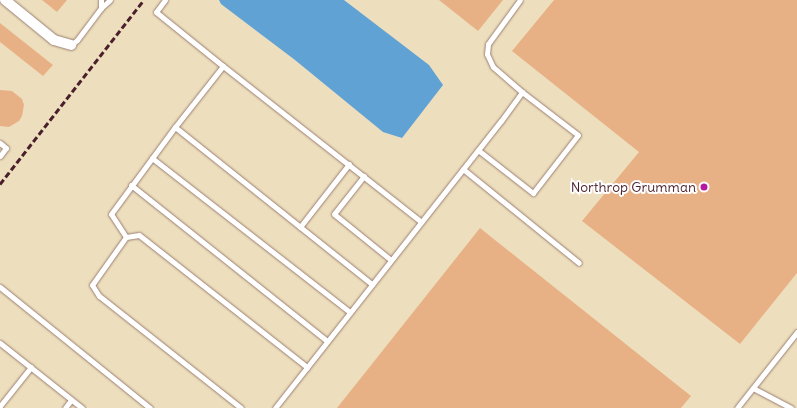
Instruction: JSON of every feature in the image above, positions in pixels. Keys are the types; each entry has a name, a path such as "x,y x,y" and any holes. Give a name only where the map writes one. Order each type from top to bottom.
{"street":[{"path":"5,0 54,40 71,45"}],"lane":[{"path":"101,0 101,8"},
{"path":"71,45 85,32 101,8 110,0"},
{"path":"165,0 156,12 421,222"},
{"path":"478,150 533,193 578,135 522,92 493,67 487,54 488,44 520,0"},
{"path":"126,237 111,214 131,185 223,66"},
{"path":"274,408 522,92"},
{"path":"175,127 372,284"},
{"path":"0,143 6,148 0,156"},
{"path":"152,158 350,312"},
{"path":"300,227 349,164"},
{"path":"463,169 579,263"},
{"path":"364,176 334,214 391,260"},
{"path":"131,185 327,342"},
{"path":"241,408 99,296 92,285 126,237 138,235 307,367"},
{"path":"0,286 150,408"},
{"path":"737,408 797,332"},
{"path":"0,343 82,408"},
{"path":"0,406 31,367"},
{"path":"753,388 791,408"},
{"path":"65,408 71,400"}],"water":[{"path":"219,0 344,0 429,65 443,85 402,138 383,132 295,60 221,4"}],"building":[{"path":"42,0 67,0 57,12"},
{"path":"439,0 503,0 478,31"},
{"name":"Northrop Grumman","path":"554,0 797,0 797,273 740,344 582,221 639,152 512,51"},
{"path":"0,23 53,65 43,76 0,42"},
{"path":"0,90 12,91 22,99 24,105 22,116 19,121 9,127 0,126"},
{"path":"480,228 691,396 681,408 337,408"}],"railway":[{"path":"0,184 144,0"}],"place":[{"name":"Northrop Grumman","path":"704,187"}]}
